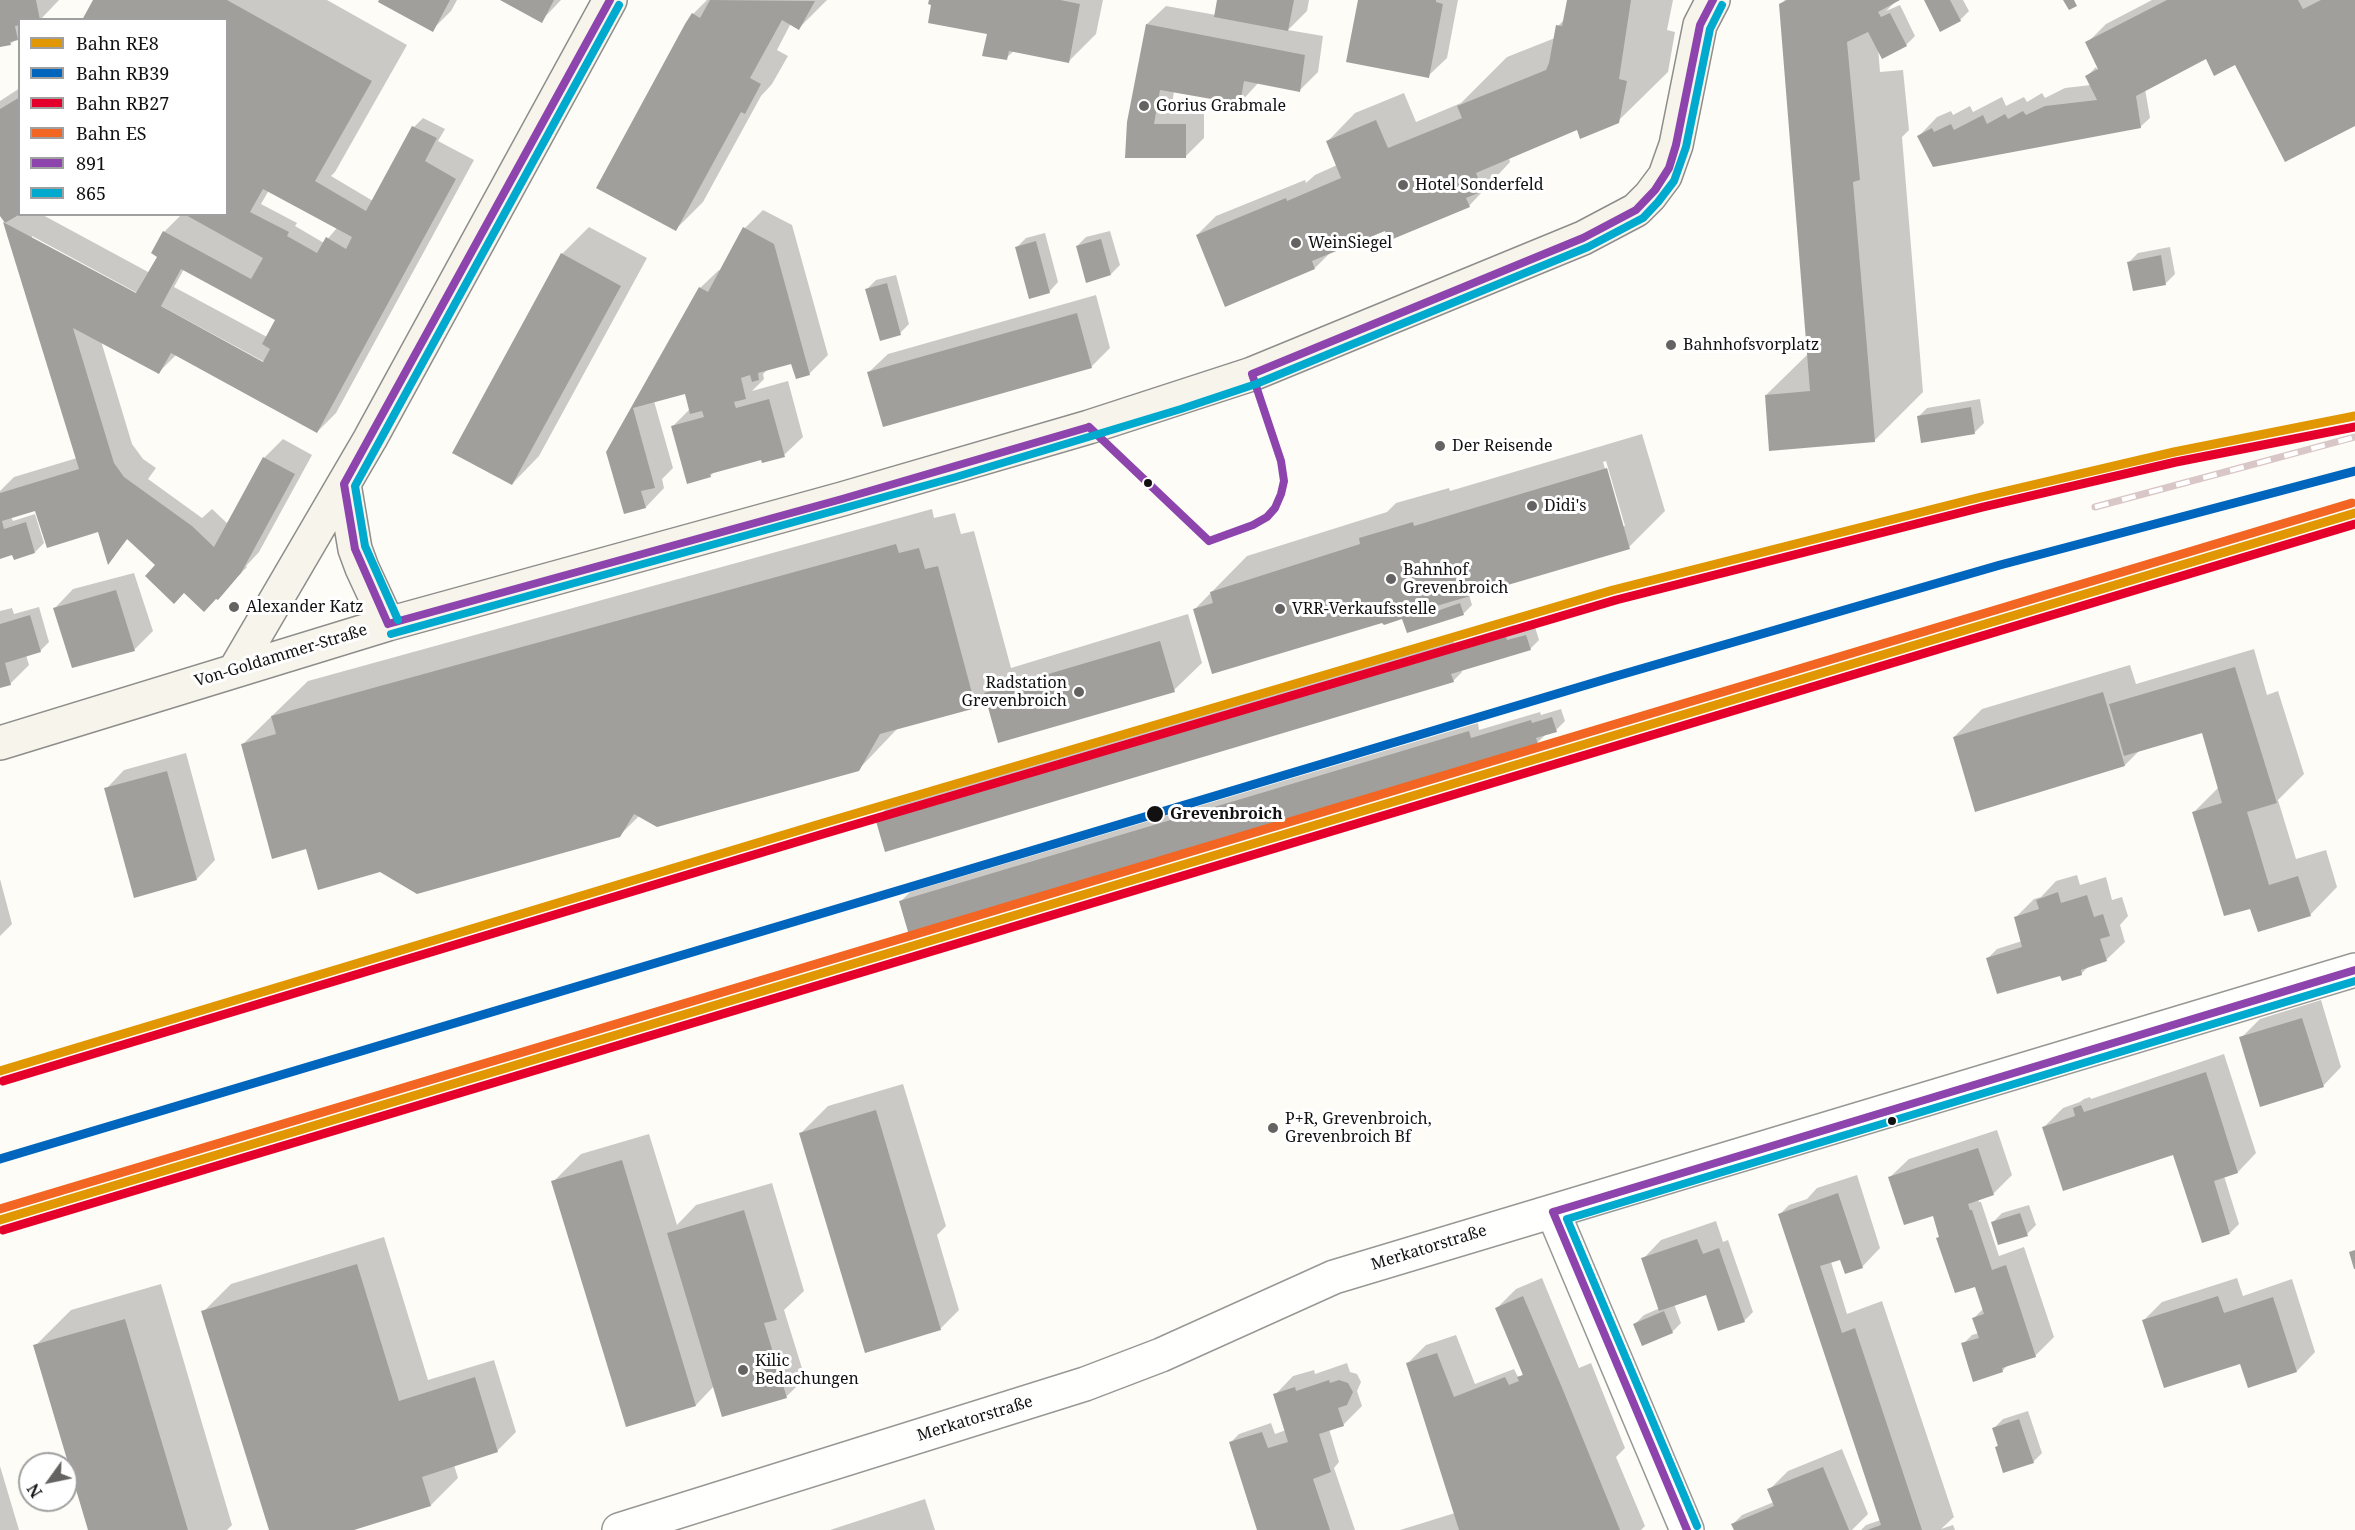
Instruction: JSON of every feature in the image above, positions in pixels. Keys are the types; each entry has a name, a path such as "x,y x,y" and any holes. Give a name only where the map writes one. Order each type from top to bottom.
{"street":[{"path":"235,670 344,484 610,0"},
{"name":"Von-Goldammer-Straße","path":"0,743 388,624 842,499 1089,427 1252,374 1603,229 1628,215 1643,203 1670,168 1700,25 1713,0"},
{"path":"344,484 355,549 388,624"},
{"name":"Merkatorstraße","path":"619,1530 1061,1393 1161,1355 1334,1277 2355,970"},
{"path":"1553,1212 1687,1530"}],"building":[{"path":"0,0 36,0 40,18 18,18 18,25 15,26 18,40 10,42 11,45 0,47"},
{"path":"93,0 227,0 372,81 315,181 366,211 412,126 437,138 425,161 456,179 317,433 171,353 159,374 73,328 114,463 124,477 192,526 214,547 263,457 295,474 241,573 218,600 216,599 204,612 184,593 174,604 145,576 155,565 127,539 108,565 98,532 47,548 35,511 2,521 4,529 26,522 35,553 14,560 12,555 0,559 0,493 79,469 3,222 136,293 157,257 151,253 163,231 251,279 263,258 188,216 228,216 228,18 83,18","holes":["263,189 352,237 346,249 326,237 317,253 287,236 289,232 250,212","181,269 275,320 262,344 270,349 263,362 161,306"]},
{"path":"379,0 450,0 433,32 378,2"},
{"path":"500,0 554,0 542,23"},
{"path":"710,0 815,1 799,30 782,20 750,78 761,84 745,114 741,112 676,231 596,188 685,24 692,13 700,18"},
{"path":"929,0 1060,0 1080,4 1069,63 1009,51 1007,60 982,56 987,34 928,23 931,5 928,4"},
{"path":"1217,0 1294,0 1288,31 1214,17"},
{"path":"1358,0 1436,0 1443,4 1429,78 1346,62"},
{"path":"1567,0 1631,0 1619,79 1627,81 1619,123 1580,139 1577,130 1476,173 1483,191 1466,198 1470,207 1388,241 1385,231 1312,261 1315,269 1225,307 1196,235 1341,178 1326,141 1376,120 1388,148 1462,118 1457,106 1546,70 1556,25 1562,26"},
{"path":"1787,0 1900,0 1878,12 1881,17 1890,13 1907,46 1882,59 1868,32 1847,42 1860,180 1853,182 1875,442 1769,451 1765,395 1810,391 1779,4"},
{"path":"1924,0 1950,0 1961,21 1940,32"},
{"path":"2063,0 2074,0 2077,6 2069,10"},
{"path":"2167,0 2298,0 2303,9 2321,0 2355,0 2355,126 2285,162 2235,65 2214,76 2206,59 2136,96 2141,128 1933,167 1917,136 1932,128 1934,132 1951,124 1954,130 1983,115 1987,124 2005,114 2008,119 2023,111 2026,115 2045,106 2097,100 2085,76 2098,69 2085,42"},
{"path":"1146,24 1305,55 1300,92 1244,81 1240,104 1160,90 1154,124 1186,124 1186,158 1125,158 1127,122"},
{"path":"18,98 18,215 5,223 0,216 0,109"},
{"path":"743,227 774,244 810,375 796,379 791,364 758,373 759,380 752,382 750,375 741,378 746,399 734,402 736,408 769,399 785,457 762,463 761,460 710,474 711,477 687,484 671,426 704,417 702,411 690,414 685,394 633,408 655,488 641,491 646,508 624,514 606,452 699,287 708,292"},
{"path":"1101,239 1111,275 1086,283 1076,246"},
{"path":"1036,241 1050,293 1029,299 1015,247"},
{"path":"561,253 621,286 512,485 452,453"},
{"path":"2161,255 2166,285 2133,291 2127,262"},
{"path":"887,283 901,335 880,341 865,289"},
{"path":"1077,313 1092,368 883,427 867,372"},
{"path":"1971,407 1975,434 1921,443 1917,416"},
{"name":"Bahnhof Grevenbroich","path":"1607,468 1630,549 1433,607 1434,612 1460,603 1464,615 1407,633 1402,619 1384,625 1382,623 1212,674 1193,609 1213,603 1210,592 1360,544 1359,538 1413,522 1414,526"},
{"path":"896,544 899,553 919,548 925,569 938,566 976,708 880,734 859,771 657,827 634,814 620,837 417,894 380,872 318,890 306,849 272,859 241,744 276,734 271,716"},
{"path":"116,590 135,651 72,668 53,608"},
{"path":"30,615 41,652 5,663 11,685 0,688 0,624"},
{"path":"1505,633 1507,640 1526,635 1531,650 1451,674 1454,682 885,852 875,818 1444,648 1445,651"},
{"name":"Radstation Grevenbroich","path":"1160,641 1175,692 998,743 984,693"},
{"path":"2235,667 2277,803 2247,812 2269,885 2298,876 2311,916 2258,932 2250,909 2224,916 2192,812 2222,803 2202,733 2124,756 2109,704"},
{"path":"2103,692 2125,766 1975,812 1953,737"},
{"path":"1552,717 1557,732 1536,738 1538,744 1478,762 1479,766 909,935 899,901 1469,731 1471,738 1531,720 1532,723"},
{"path":"167,771 197,880 134,898 104,788"},
{"path":"2058,892 2061,903 2087,895 2094,917 2103,914 2110,936 2100,939 2107,961 2081,970 2082,975 2062,981 2060,976 1997,994 1986,958 2022,947 2014,917 2039,909 2036,900"},
{"path":"2302,1018 2324,1087 2260,1107 2239,1037"},
{"path":"2206,1072 2238,1173 2214,1181 2230,1234 2202,1243 2173,1155 2063,1191 2042,1127 2075,1116 2073,1108 2081,1105 2084,1112"},
{"path":"876,1110 941,1330 865,1353 799,1133"},
{"path":"1978,1148 1994,1195 1968,1204 1992,1270 2006,1265 2036,1357 2002,1368 2003,1372 1973,1382 1961,1343 1979,1338 1972,1318 1984,1314 1975,1287 1955,1293 1936,1238 1939,1237 1933,1216 1904,1225 1888,1177"},
{"path":"622,1160 696,1406 626,1427 551,1181"},
{"path":"1838,1193 1863,1268 1845,1274 1840,1260 1820,1266 1842,1333 1855,1328 1922,1530 1867,1530 1881,1525 1778,1214"},
{"path":"744,1210 777,1320 764,1323 787,1398 722,1417 667,1233"},
{"path":"2020,1213 2028,1236 1998,1245 1991,1222"},
{"path":"1697,1239 1703,1254 1719,1248 1745,1322 1718,1331 1706,1295 1659,1311 1641,1258"},
{"path":"2355,1250 2355,1269 2354,1269 2349,1252"},
{"path":"357,1264 399,1401 475,1377 498,1452 422,1477 431,1506 354,1530 269,1530 201,1311"},
{"path":"1523,1296 1620,1530 1459,1530 1406,1363 1437,1353 1454,1397 1505,1377 1509,1385 1519,1381 1517,1377 1523,1375 1495,1308"},
{"path":"2218,1296 2224,1313 2273,1297 2297,1372 2248,1388 2240,1364 2164,1388 2142,1320"},
{"path":"1664,1311 1673,1333 1642,1346 1633,1324"},
{"path":"125,1319 188,1530 88,1530 78,1496 78,1452 65,1452 33,1345"},
{"path":"1329,1380 1330,1383 1339,1380 1348,1383 1353,1392 1347,1405 1338,1408 1344,1426 1319,1434 1331,1472 1313,1479 1330,1530 1257,1530 1229,1442 1262,1432 1268,1448 1288,1442 1273,1394 1295,1387 1296,1391"},
{"path":"2019,1419 2034,1463 2003,1473 1992,1428"},
{"path":"1823,1467 1849,1530 1734,1530 1731,1524 1774,1506 1767,1489"}],"railway":[{"path":"2095,507 2355,437"}],"rail line":[{"name":"RE8","path":"0,1071 820,824 1613,590 1981,497 2174,452 2355,416"},
{"name":"RB27","path":"3,1081 823,834 1616,600 1983,507 2176,462 2355,427"},
{"name":"RB39","path":"0,1159 1613,677 2000,565 2355,471"},
{"name":"ES","path":"0,1209 2352,503"},
{"name":"RE8","path":"0,1220 2355,513"},
{"name":"RB27","path":"3,1230 2355,524"}],"transit line":[{"name":"891","path":"388,624 355,549 344,484 610,0"},
{"name":"891","path":"1252,374 1583,238 1636,210 1655,190 1669,168 1676,145 1700,25 1713,0"},
{"name":"865","path":"398,620 365,546 355,486 619,5"},
{"name":"865","path":"391,634 956,477 1181,409 1256,384 1588,247 1643,218 1674,181 1686,147 1710,29 1722,5"},
{"name":"891","path":"1209,541 1253,525 1267,517 1275,508 1281,494 1284,481 1281,461 1252,374"},
{"name":"891","path":"1089,427 1209,541"},
{"name":"891","path":"388,624 842,499 1089,427"},
{"name":"891","path":"1553,1212 2355,970"},
{"name":"865","path":"1697,1526 1567,1219 2355,981"},
{"name":"891","path":"1553,1212 1687,1530"}],"place":[{"name":"Gorius Grabmale","path":"1144,106"},
{"name":"Hotel Sonderfeld","path":"1403,185"},
{"name":"WeinSiegel","path":"1296,243"},
{"name":"Bahnhofsvorplatz","path":"1671,345"},
{"name":"Der Reisende","path":"1440,446"},
{"name":"Didi's","path":"1532,506"},
{"name":"Bahnhof Grevenbroich","path":"1391,579"},
{"name":"Alexander Katz","path":"234,607"},
{"name":"VRR-Verkaufsstelle","path":"1280,609"},
{"name":"Radstation Grevenbroich","path":"1079,692"},
{"name":"Grevenbroich","path":"1155,814"},
{"name":"P+R, Grevenbroich, Grevenbroich Bf","path":"1273,1128"},
{"name":"Kilic Bedachungen","path":"743,1370"}]}
